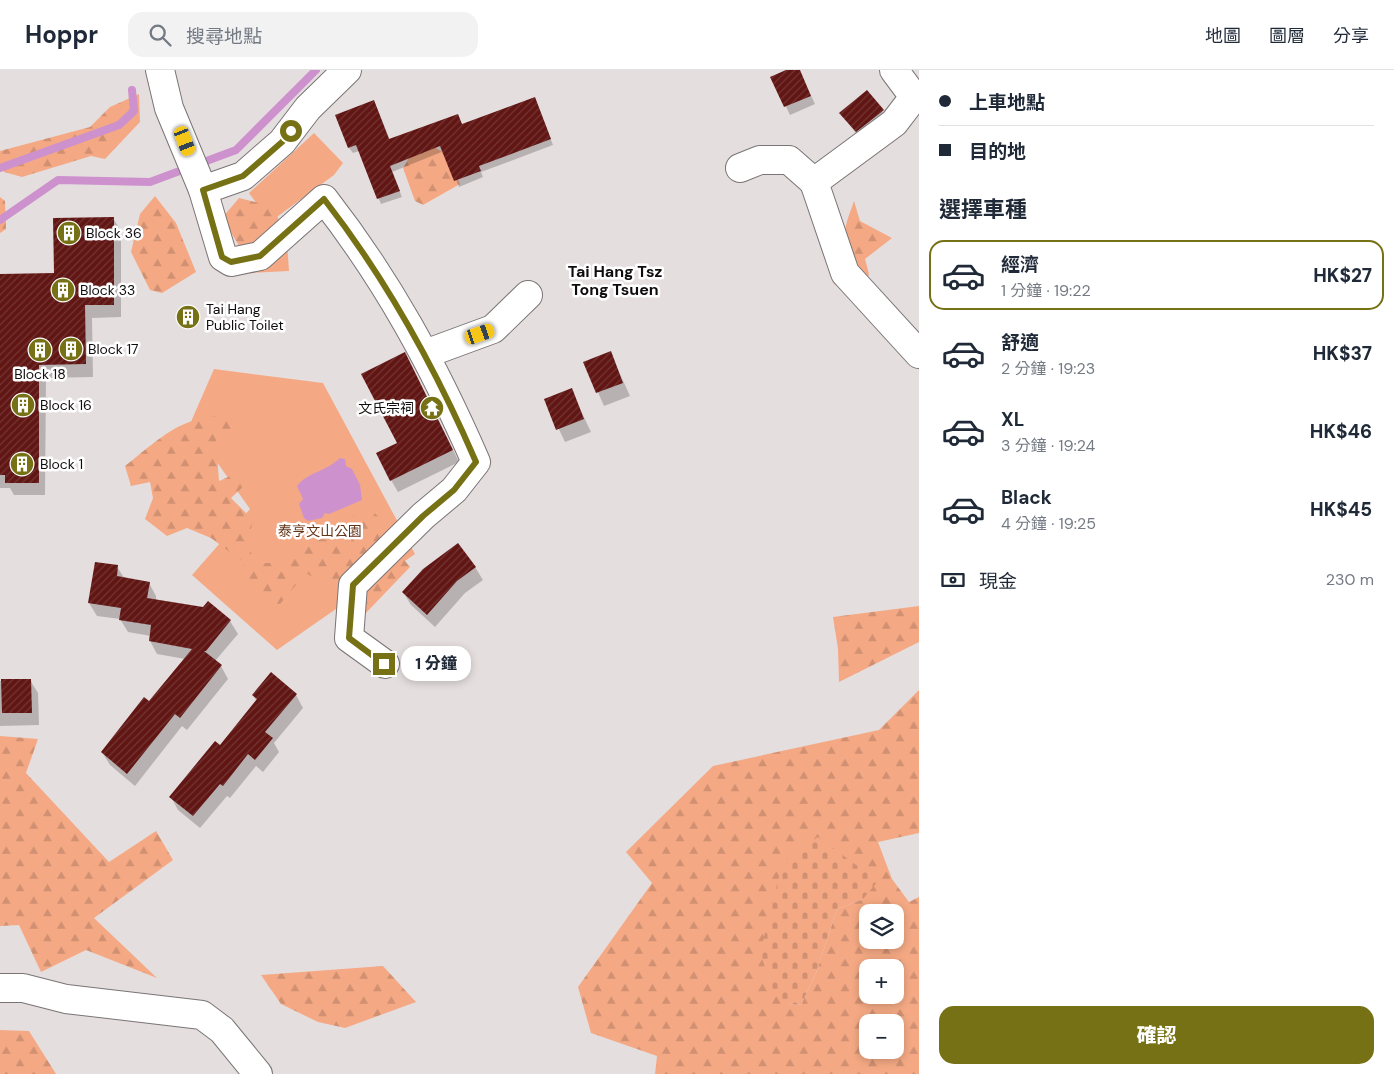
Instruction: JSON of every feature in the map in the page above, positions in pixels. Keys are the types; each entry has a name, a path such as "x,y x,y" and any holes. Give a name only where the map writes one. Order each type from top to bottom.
{"street":[{"path":"160,70 169,108 185,141 222,257 231,262 260,256 324,199 360,246 425,354 444,389 476,462 454,490 423,516 353,585 349,638 384,664"},
{"path":"200,184 243,176 282,142 308,108 347,70"},
{"path":"814,182 894,123 914,97 894,70"},
{"path":"740,168 760,160 789,160 814,182 845,273 919,354"},
{"path":"425,354 493,329 528,295"},
{"path":"0,988 23,988 66,999 202,1015 222,1030 248,1058 258,1074"}],"green space":[{"path":"139,94 140,122 105,159 91,156 22,177 4,172 0,167 0,151 90,127 110,107"},
{"path":"314,133 343,163 334,175 270,222 249,193"},
{"path":"431,145 447,155 460,184 423,205 415,201 403,168 415,148"},
{"path":"155,196 176,223 196,272 162,293 150,290 131,252 140,214"},
{"path":"0,197 5,201 6,229 0,233"},
{"path":"239,198 274,207 287,242 289,271 251,273 238,244 222,218"},
{"path":"854,201 860,221 892,238 865,259 869,274 860,304 833,283 847,221"},
{"name":"泰亨文山公園","path":"214,369 323,383 415,554 277,650 192,575 250,509 190,424"},
{"path":"229,415 232,430 216,440 219,481 246,469 247,483 231,498 253,520 247,548 260,563 285,563 319,539 351,542 354,513 367,506 380,518 389,542 410,567 364,615 327,586 306,573 275,610 259,603 242,561 211,538 187,528 167,536 145,519 153,498 150,482 131,486 125,466 161,437 184,424 212,416"},
{"path":"919,606 919,642 839,682 838,649 833,617"},
{"path":"919,690 919,833 878,842 892,879 909,902 919,897 919,1074 655,1074 657,1056 591,1033 578,987 652,883 626,852 713,766 879,730","holes":["818,838 863,899 837,909 816,973 801,1005 788,1004"]},
{"path":"0,736 38,739 26,773 109,862 156,831 173,860 94,918 157,978 86,950 41,972 19,925 0,926"},
{"path":"818,837 878,881 863,899 837,909 816,973 801,1005 788,1004 775,995 760,953 783,861"},
{"path":"383,966 416,1002 345,1028 318,1022 281,1004 261,975"},
{"path":"0,1030 29,1031 56,1074 0,1074"}],"shaded area":[{"path":"340,458 345,459 346,466 352,469 360,485 362,500 329,514 325,513 322,518 308,521 304,518 299,504 303,499 297,486 301,481"}],"building":[{"path":"786,70 800,70 811,96 784,107 770,77"},
{"path":"867,90 884,110 856,132 839,113"},
{"path":"535,97 551,139 479,166 481,171 454,181 440,146 390,166 400,191 377,199 356,145 348,148 335,115 374,100 389,139 458,114 462,124"},
{"path":"114,217 114,305 85,305 86,364 39,365 39,483 5,483 5,475 0,475 0,274 54,273 53,218"},
{"path":"611,351 623,383 596,393 583,362"},
{"name":"文氏宗祠","path":"405,352 453,450 390,481 376,453 397,443 361,374"},
{"path":"572,388 584,419 556,430 544,399"},
{"path":"458,543 476,567 457,581 427,615 402,592 423,569"},
{"path":"95,562 118,565 117,576 150,582 147,598 203,607 208,601 231,620 206,651 204,651 222,665 180,718 175,714 127,774 101,752 144,697 149,701 192,649 149,641 151,625 119,620 121,608 88,603"},
{"path":"271,672 297,694 265,732 273,738 255,760 248,754 223,786 220,784 193,816 169,797 215,741 220,745 257,699 252,695"},
{"path":"1,679 31,679 32,713 2,713"}],"waterway":[{"path":"0,220 58,180 150,182 236,150 316,70"},
{"path":"0,168 119,125 134,111 132,90"}],"place":[{"name":"Block 36","path":"69,233"},
{"name":"Block 33","path":"63,290"},
{"name":"Tai Hang Public Toilet","path":"188,317"},
{"name":"Block 17","path":"71,349"},
{"name":"Block 18","path":"40,350"},
{"name":"Block 16","path":"23,405"},
{"name":"文氏宗祠","path":"432,408"},
{"name":"Block 1","path":"22,464"}],"district":[{"name":"Tai Hang Tsz Tong Tsuen","path":"615,280"}],"route":[{"path":"291,131 282,142 243,176 203,190 222,257 231,262 260,256 324,199 360,246 414,333 444,389 476,462 454,490 423,516 353,585 349,638 384,664"}]}
